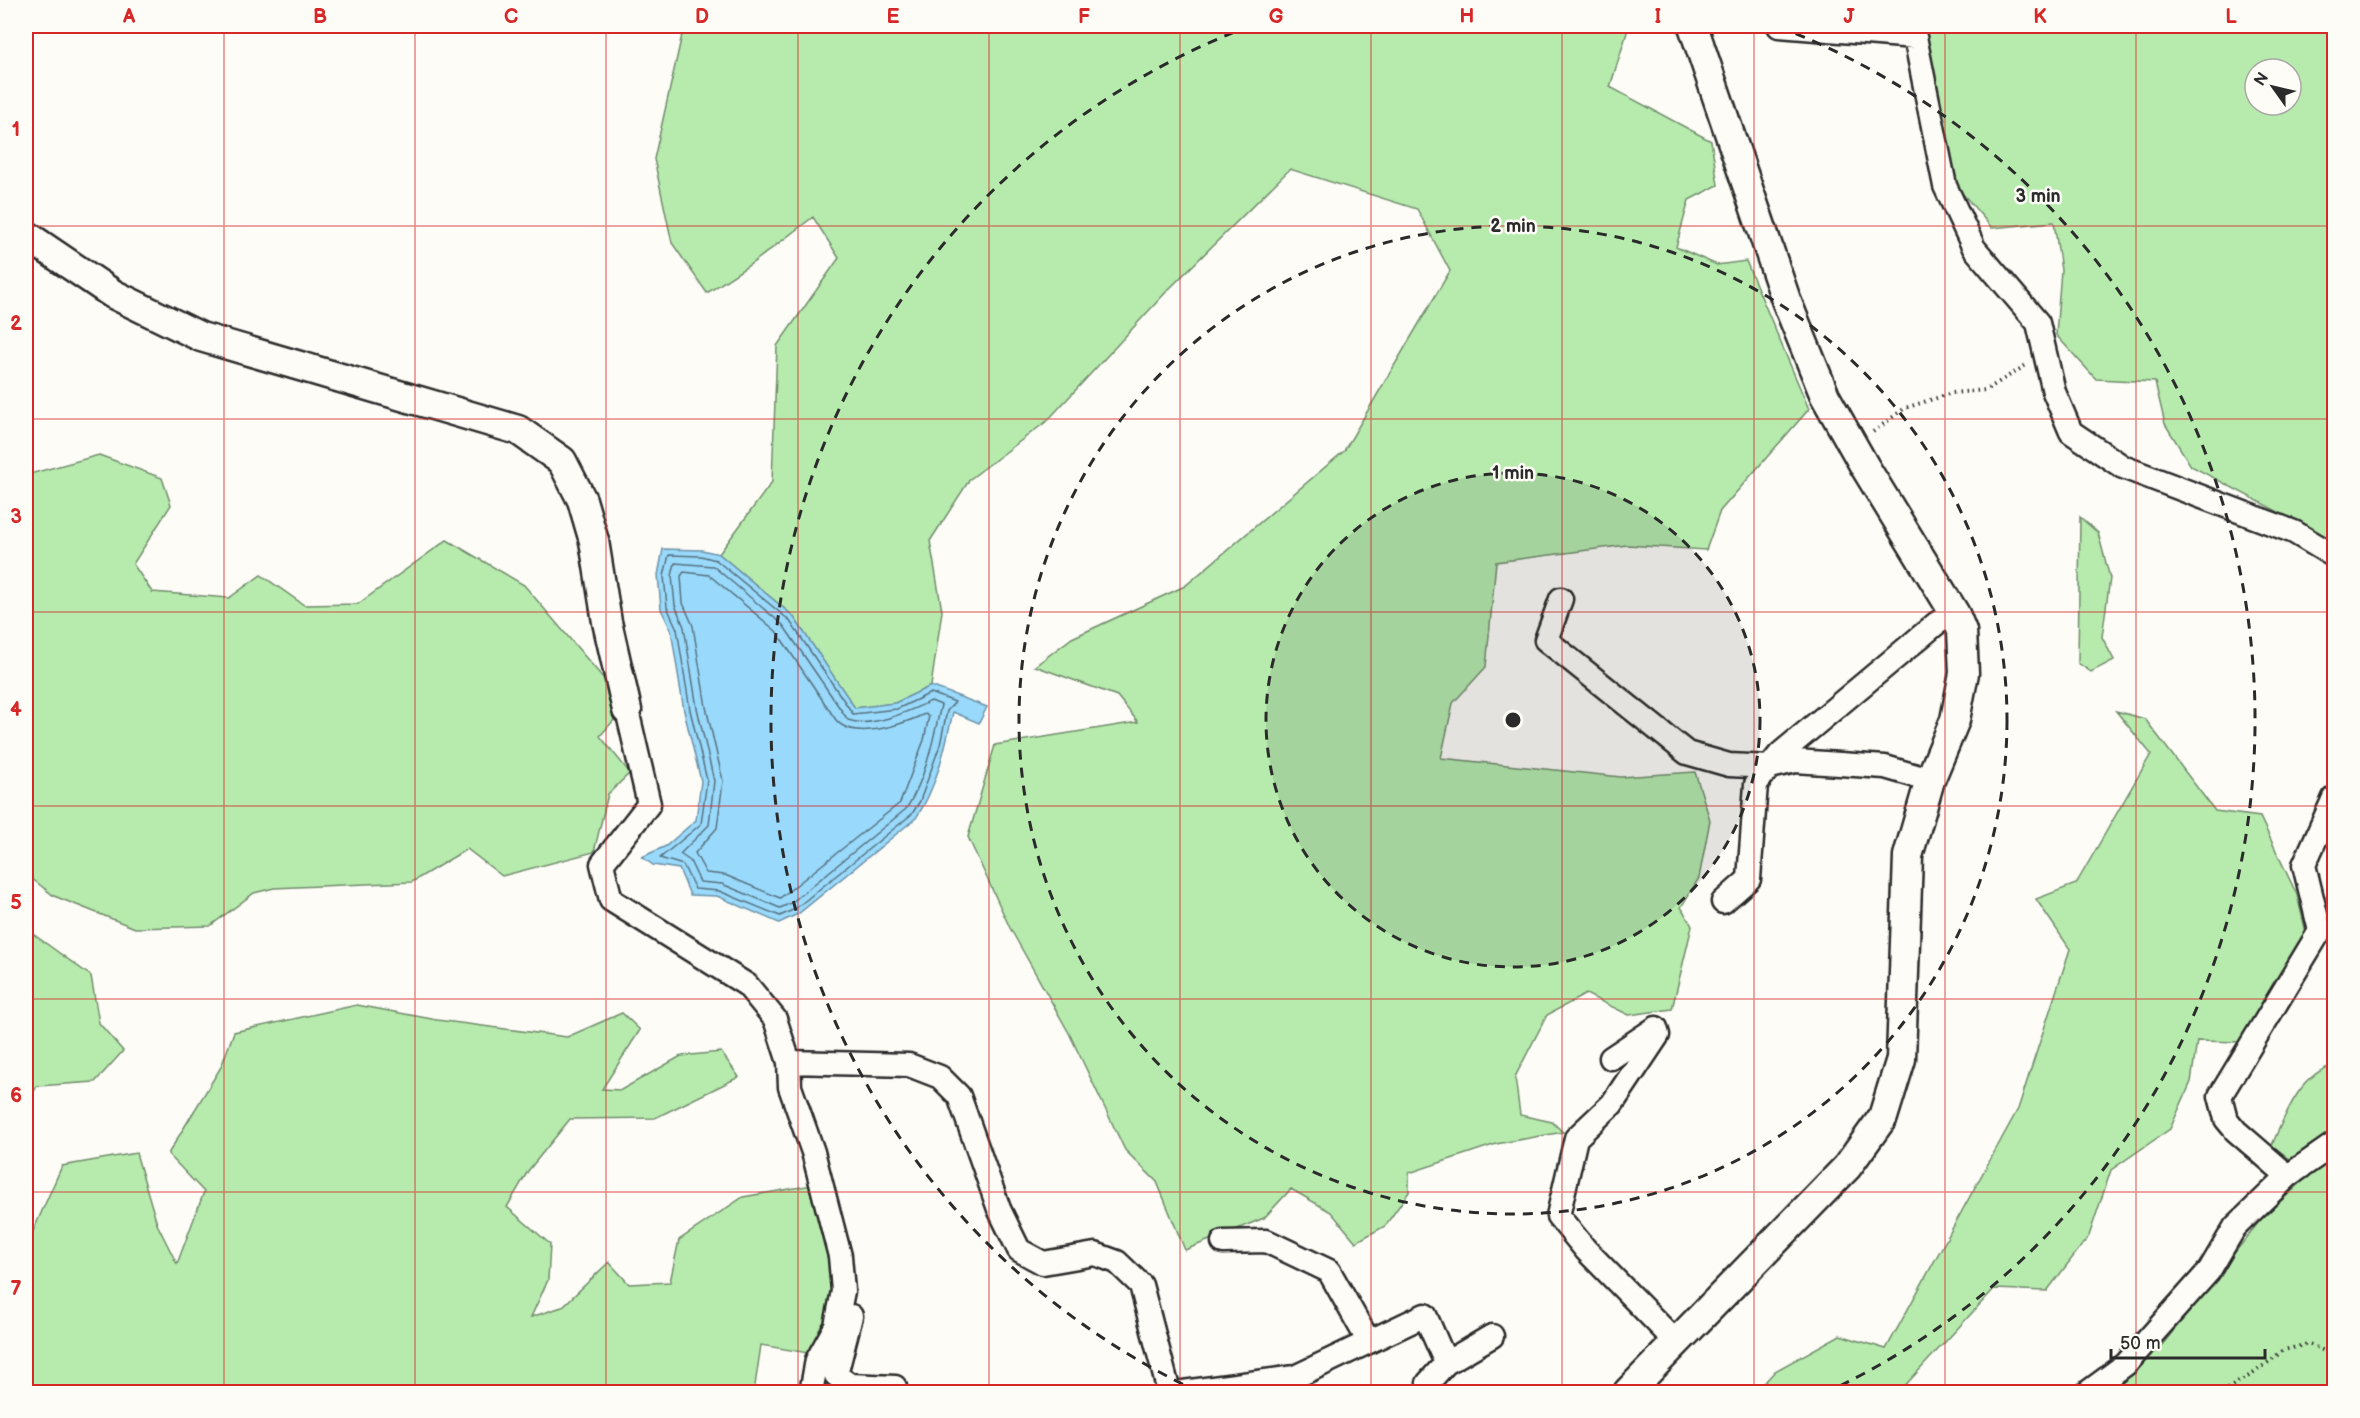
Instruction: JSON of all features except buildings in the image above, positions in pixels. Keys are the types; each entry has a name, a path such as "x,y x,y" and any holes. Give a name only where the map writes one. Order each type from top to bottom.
{"street":[{"path":"1628,1392 1847,1167 1883,1116 1901,1059 1908,856 1930,780 1954,720 1964,673 1962,631 1955,614 1824,396 1786,300 1693,26"},
{"path":"1779,26 1915,37 1945,186 1974,248 2038,323 2054,392 2072,432 2123,467 2294,532 2334,556"},
{"path":"26,235 113,294 201,337 518,430 561,461 582,501 594,541 607,622 649,804 602,864 611,900 747,985 775,1019 789,1062 790,1087 813,1152 840,1256 843,1291 836,1326 817,1360 811,1392"},
{"path":"1561,598 1546,640 1687,753 1729,765 1770,767 1795,761 1885,767 1930,780"},
{"path":"1723,902 1749,879 1756,784 1780,754 1937,622 1955,614"},
{"path":"2288,1176 2236,1131 2226,1119 2220,1096 2320,931 2304,864 2334,798"},
{"path":"1611,1058 1656,1028 1659,1035 1612,1104 1576,1138 1558,1216 1586,1250 1677,1343"},
{"path":"789,1062 909,1065 940,1077 959,1096 999,1209 1019,1250 1043,1263 1095,1254 1117,1262 1141,1285 1169,1392"},
{"path":"2088,1392 2126,1364 2210,1271 2235,1227 2288,1176 2334,1144"},
{"path":"1223,1242 1266,1241 1329,1271 1369,1342"},
{"path":"840,1256 845,1263 857,1296 836,1375 850,1385 895,1387"},
{"path":"1183,1392 1295,1377 1425,1315 1446,1363"},
{"path":"1433,1392 1428,1383 1446,1363 1492,1336"}],"path":[{"path":"1853,446 1905,408 1952,393 1986,390 2044,354"},
{"path":"2222,1392 2254,1373 2284,1350 2308,1344 2334,1355"}],"green space":[{"path":"684,26 1629,26 1610,87 1711,141 1718,185 1689,200 1676,247 1717,265 1746,261 1809,409 1720,511 1706,550 1627,545 1496,562 1486,667 1453,703 1441,758 1621,777 1695,772 1710,820 1699,878 1681,907 1692,926 1672,1009 1629,1015 1586,994 1547,1015 1515,1077 1520,1115 1552,1122 1563,1132 1496,1144 1409,1173 1409,1192 1385,1226 1356,1242 1331,1212 1291,1189 1264,1218 1185,1250 1157,1182 1125,1150 1069,1033 1010,928 968,837 995,745 1138,722 1117,696 1035,666 1072,638 1185,586 1344,451 1450,271 1417,209 1290,169 1168,290 1047,421 970,479 930,541 942,611 931,686 895,703 855,708 793,616 719,554 772,482 777,346 839,258 813,217 754,262 707,293 672,243 654,159"},
{"path":"1923,26 2334,26 2334,541 2191,466 2165,424 2155,382 2096,379 2056,335 2061,270 2054,222 1992,228 1957,187 1932,93"},
{"path":"99,455 162,478 171,505 133,564 152,592 229,598 261,575 304,605 358,604 447,540 524,585 611,687 614,720 600,736 630,773 608,794 594,852 502,876 467,849 412,882 274,888 254,893 210,926 135,928 54,896 26,874 26,475"},
{"path":"2080,517 2098,533 2110,578 2102,637 2114,660 2091,672 2078,663"},
{"path":"2116,711 2145,719 2215,811 2260,817 2297,895 2308,941 2245,1042 2197,1041 2191,1082 2170,1129 2111,1170 2089,1236 2047,1291 1994,1289 1899,1392 1756,1392 1775,1371 1840,1335 1886,1349 2018,1109 2070,949 2036,899 2076,884 2151,754"},
{"path":"26,929 91,976 99,1023 123,1051 95,1082 37,1086 26,1105"},
{"path":"357,1005 437,1020 567,1037 622,1013 640,1030 602,1089 621,1090 681,1056 721,1052 739,1077 655,1118 570,1119 528,1171 507,1207 550,1244 548,1280 531,1317 562,1307 609,1262 629,1284 670,1282 679,1240 743,1197 812,1185 850,1291 808,1353 761,1345 754,1392 26,1392 26,1247 62,1166 136,1153 157,1224 177,1264 204,1192 168,1154 221,1067 234,1032"},
{"path":"2334,1065 2334,1134 2295,1163 2272,1145 2288,1109 2303,1086 2322,1070"},
{"path":"2334,1153 2334,1392 2101,1392 2163,1344 2262,1218"}],"water":[{"path":"663,549 702,550 719,554 793,616 855,708 895,703 931,686 987,707 979,723 953,712 935,780 916,818 798,914 779,923 717,896 690,895 679,869 653,865 642,857 666,846 696,820 701,781 684,711 671,630 661,609 658,575"}]}
